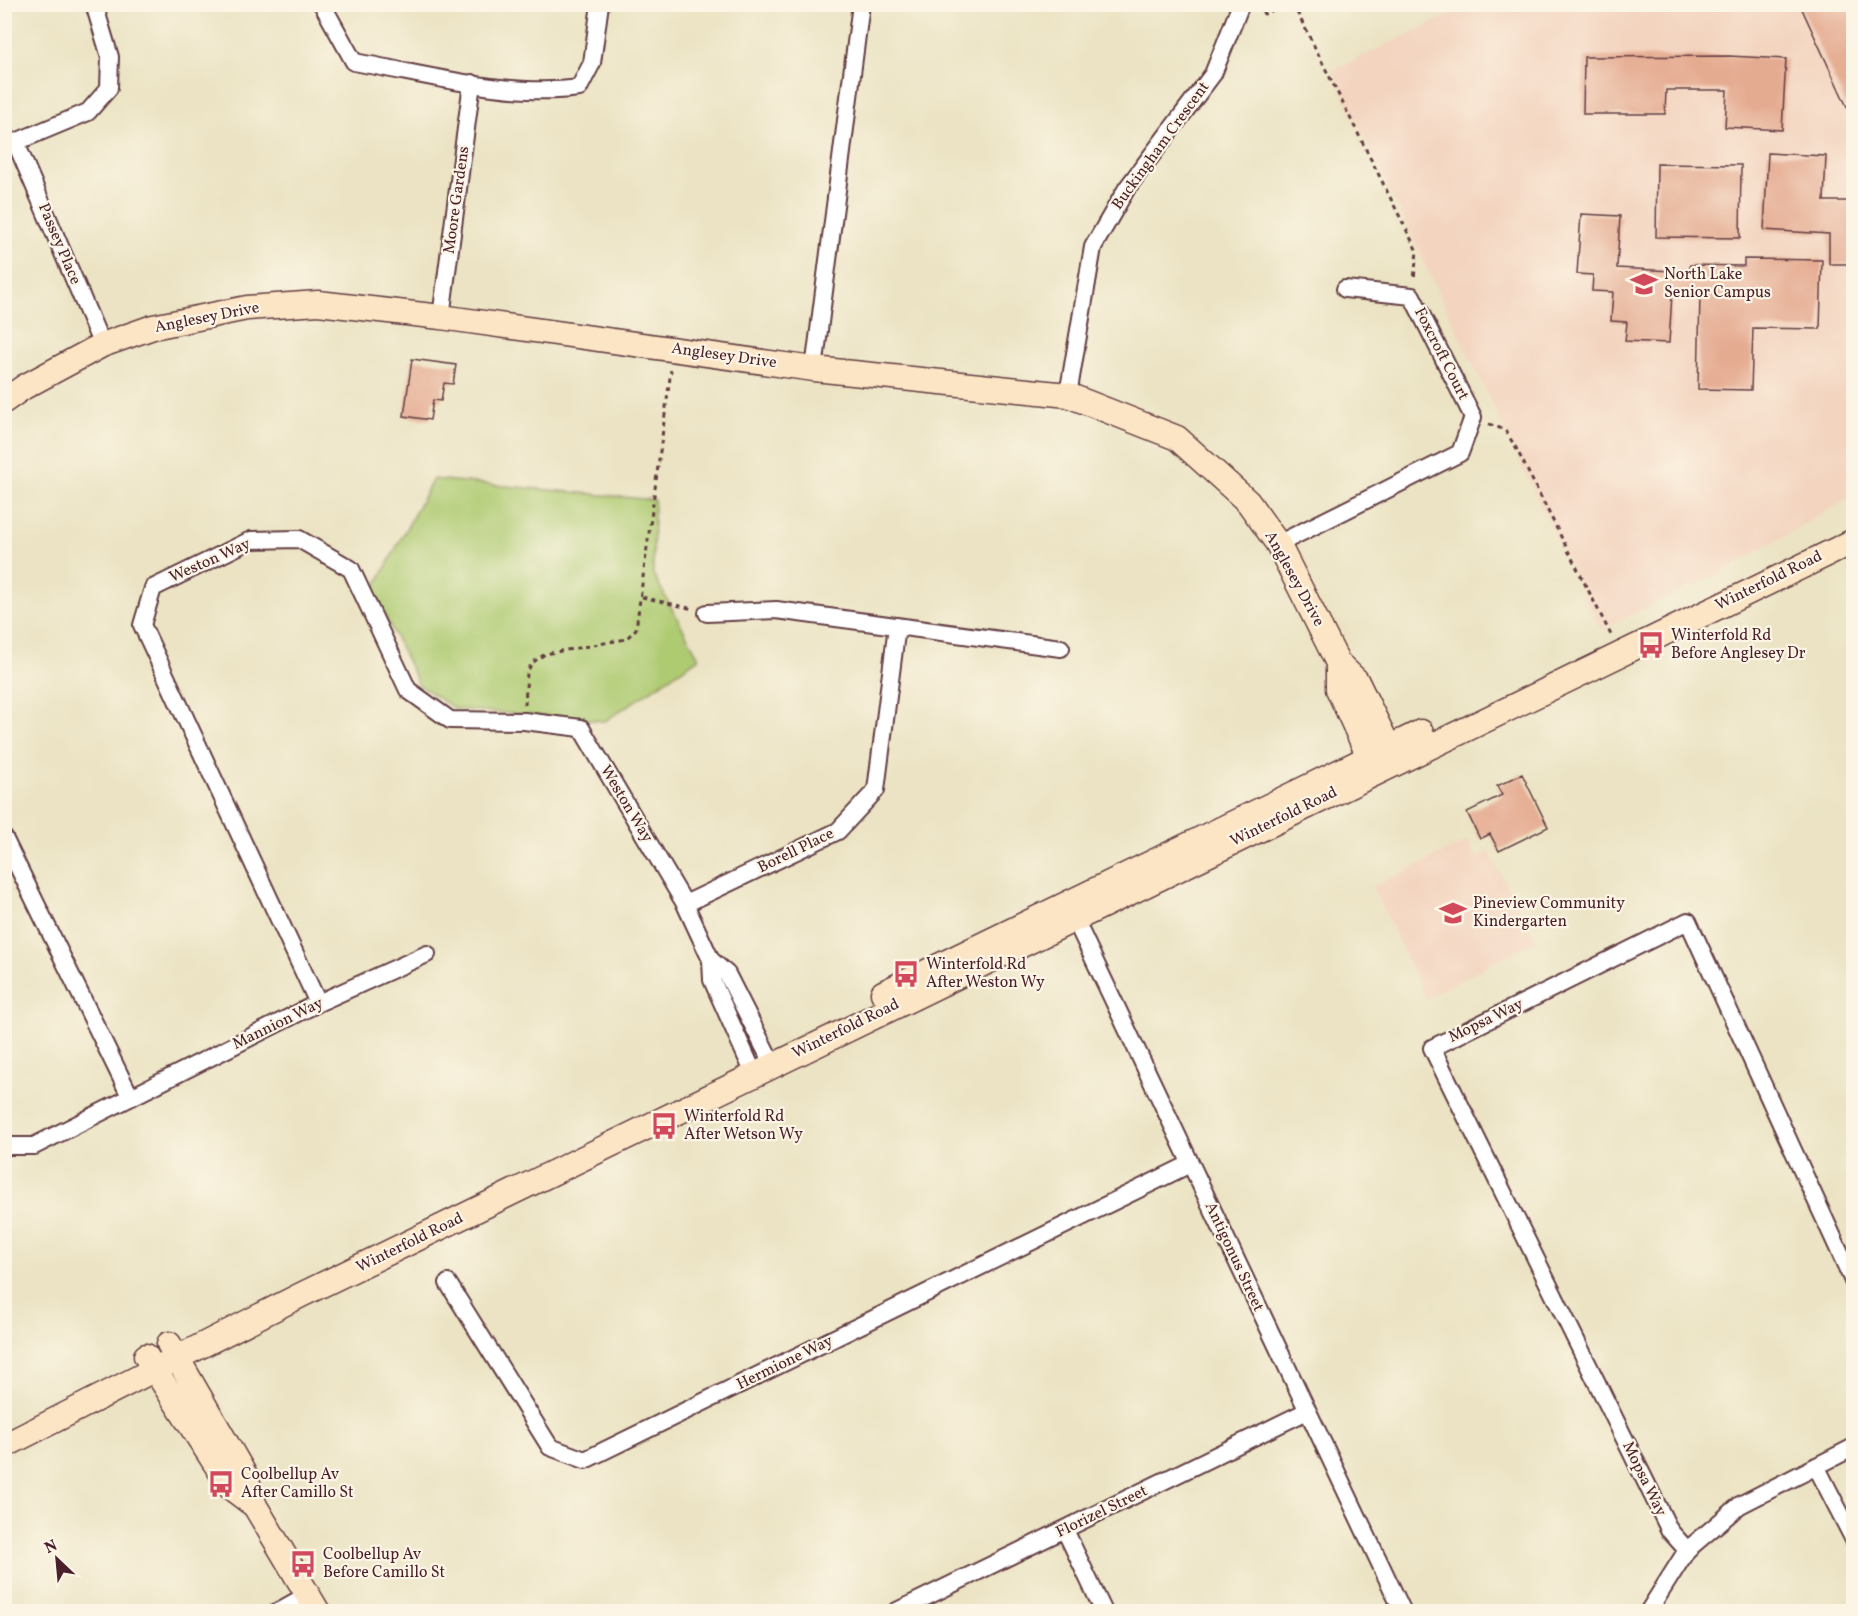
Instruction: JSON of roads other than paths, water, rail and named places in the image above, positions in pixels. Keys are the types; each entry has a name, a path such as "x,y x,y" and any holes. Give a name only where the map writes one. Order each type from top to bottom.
{"main road":[{"name":"Anglesey Drive","path":"4,401 24,387 102,345 153,327 247,308 318,303 441,317 813,369 1068,395 1176,438 1248,502 1278,544 1338,663 1338,689 1382,760"},
{"name":"Winterfold Road","path":"1382,760 1614,641 1854,524"},
{"name":"Winterfold Road","path":"4,1428 150,1363 1070,910 1382,760 1854,541"},
{"path":"174,1351 246,1477 255,1506 312,1603"},
{"name":"Winterfold Road","path":"4,1446 150,1363"},
{"path":"150,1363 231,1488 255,1506"}],"street":[{"name":"Passey Place","path":"94,4 110,57 109,88 88,112 10,145 102,345"},
{"path":"322,4 354,62 472,83 549,92 579,88 592,63 600,4"},
{"path":"813,369 861,4"},
{"name":"Buckingham Crescent","path":"1068,395 1093,247 1127,188 1213,74 1241,4"},
{"name":"Moore Gardens","path":"441,317 472,83"},
{"name":"Foxcroft Court","path":"1278,544 1460,453 1473,417 1413,297 1345,289"},
{"name":"Weston Way","path":"318,1003 142,625 153,588 251,540 299,539 351,569 408,690 450,720 524,721 581,728 685,904 711,960 712,980 760,1063"},
{"path":"707,613 776,610 1061,648"},
{"name":"Borell Place","path":"685,904 838,831 876,790 897,626"},
{"path":"4,838 130,1096"},
{"name":"Antigonus Street","path":"1070,910 1403,1611"},
{"name":"Mopsa Way","path":"1687,1550 1670,1531 1432,1048 1688,921 1854,1283"},
{"name":"Mannion Way","path":"4,1146 34,1146 318,1003 427,954"},
{"name":"Hermione Way","path":"448,1283 550,1447 585,1460 1190,1164"},
{"name":"Florizel Street","path":"896,1611 1307,1411"},
{"path":"1648,1611 1687,1550 1740,1505 1854,1447"},
{"path":"1816,1466 1854,1540"},
{"path":"1065,1530 1104,1611"},
{"path":"277,1611 312,1603"}],"place":[{"name":"North Lake Senior Campus","path":"1644,284"},
{"name":"Winterfold Rd Before Anglesey Dr","path":"1651,645"},
{"name":"Pineview Community Kindergarten","path":"1453,913"},
{"name":"Winterfold Rd After Weston Wy","path":"906,974"},
{"name":"Winterfold Rd After Wetson Wy","path":"664,1126"},
{"name":"Coolbellup Av After Camillo St","path":"221,1484"},
{"name":"Coolbellup Av Before Camillo St","path":"303,1564"}]}
